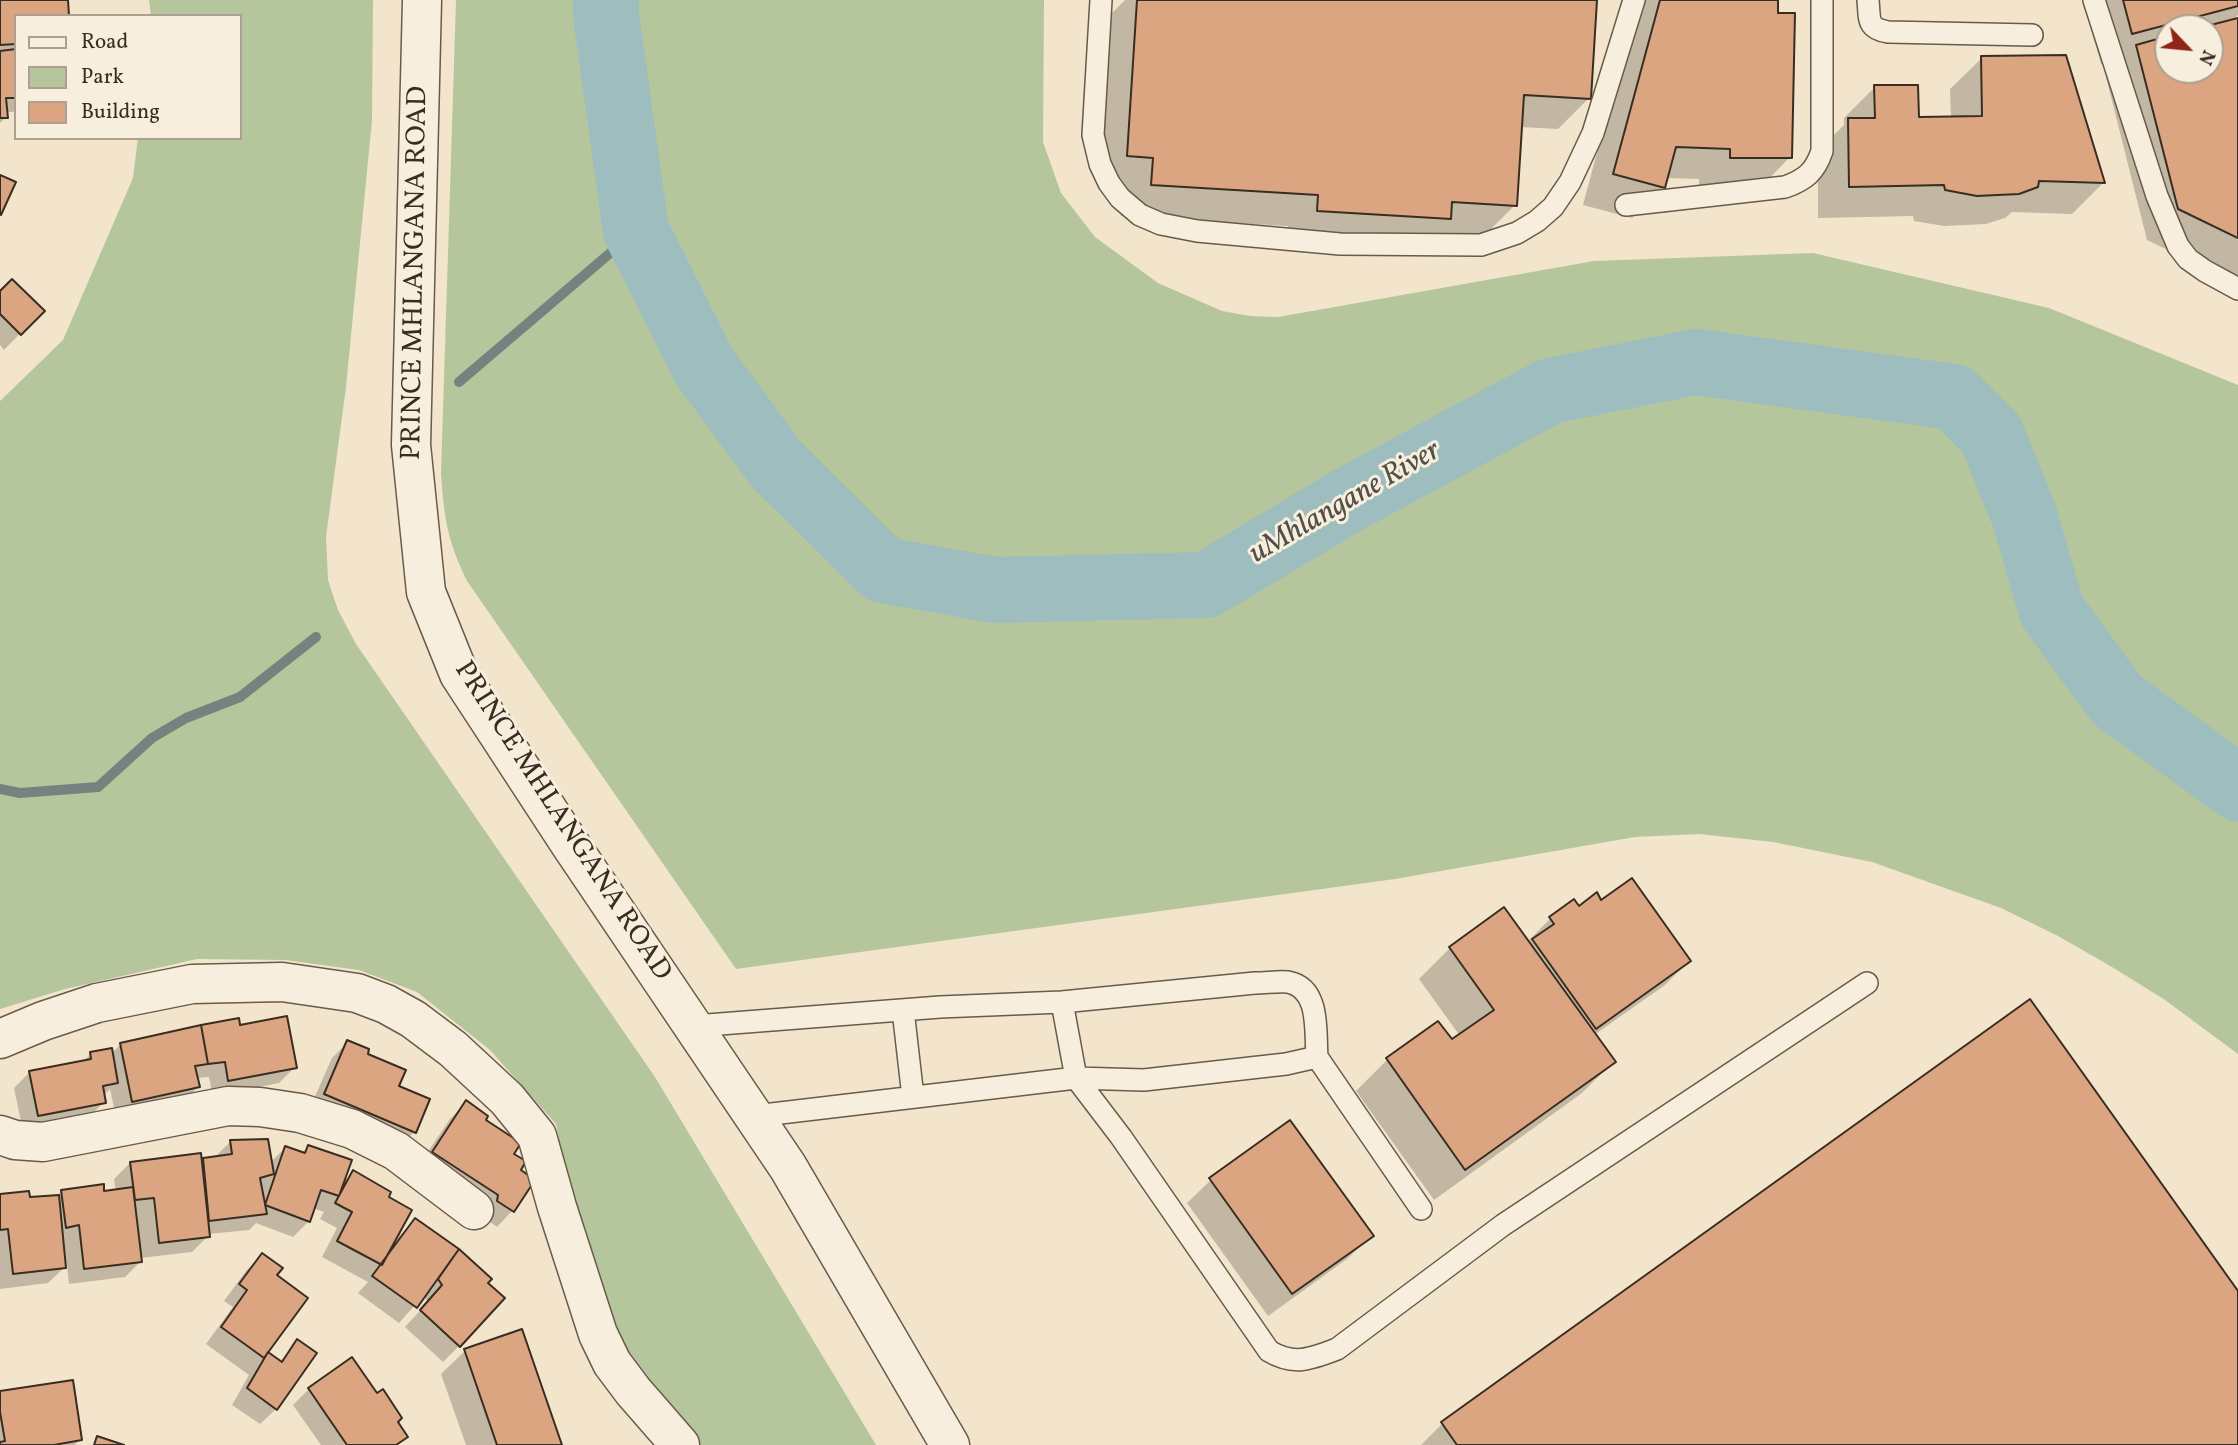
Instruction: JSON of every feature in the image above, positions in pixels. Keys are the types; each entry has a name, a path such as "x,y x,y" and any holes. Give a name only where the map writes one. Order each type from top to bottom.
{"street":[{"name":"PRINCE MHLANGANA ROAD","path":"422,0 411,445 426,592 459,674 788,1167 950,1445"},
{"path":"0,1039 97,1003 191,985 282,982 357,993 386,1004 413,1019 453,1049 507,1099 537,1136 598,1334 612,1363 680,1445"},
{"path":"0,1135 15,1140 43,1142 228,1107 260,1107 300,1113 352,1129 396,1151 474,1210"}],"lane":[{"path":"1100,8 1093,135 1108,183 1120,198 1140,215 1161,224 1197,231 1340,244 1481,245 1517,233 1537,221 1553,207 1570,182 1593,133 1634,0"},
{"path":"1626,205 1785,187 1802,181 1811,172 1822,151 1822,0"},
{"path":"1868,0 1871,25 1879,30 2032,35"},
{"path":"2094,0 2157,196 2178,246 2188,259 2238,289"},
{"path":"694,1026 903,1010 1062,1002 1287,982 1304,990 1311,1000 1317,1057 1421,1209"},
{"path":"1062,1002 1076,1078 1121,1137 1269,1351 1281,1358 1310,1360 1336,1349 1503,1225 1867,983"},
{"path":"903,1010 913,1097"},
{"path":"755,1116 1076,1078 1144,1080 1286,1064 1317,1057"}],"green space":[{"path":"149,0 373,0 372,120 346,387 326,537 328,580 338,610 356,644 655,1077 876,1445 700,1445 630,1364 576,1231 556,1124 490,1050 417,992 359,970 285,960 197,959 65,989 0,1009 0,401 63,340 133,178 138,140 242,140 242,14 151,14"},
{"path":"456,0 1044,0 1043,142 1061,193 1095,237 1158,283 1222,311 1278,317 1594,261 1813,253 2049,308 2238,385 2238,1054 2165,1000 2112,967 2001,908 1872,862 1773,842 1699,834 1635,837 1395,879 736,969 467,581 451,540 445,516 441,473"}],"building":[{"path":"0,0 68,0 69,14 14,14 14,44 0,45"},
{"path":"1137,0 1597,0 1591,99 1524,95 1517,206 1452,202 1451,219 1317,211 1318,195 1151,185 1153,158 1127,156"},
{"path":"1660,0 1778,0 1778,13 1795,13 1792,158 1730,158 1730,149 1676,147 1665,188 1613,174"},
{"path":"2123,0 2238,0 2238,6 2208,14 2154,14 2154,28 2132,34"},
{"path":"2238,18 2238,238 2178,209 2136,45 2154,40 2154,84 2224,84 2224,22"},
{"path":"14,49 14,98 6,98 8,118 0,118 0,51"},
{"path":"2066,55 2105,183 2039,181 2038,187 2019,194 1977,196 1945,190 1944,185 1849,187 1848,118 1875,118 1874,85 1918,85 1919,117 1982,116 1981,56"},
{"path":"0,175 16,182 1,215 0,214"},
{"path":"12,279 45,311 21,335 0,314 0,291"},
{"path":"1632,878 1691,961 1596,1029 1532,939 1554,924 1549,917 1574,899 1579,906 1597,892 1601,900"},
{"path":"1504,907 1616,1062 1465,1170 1386,1058 1438,1021 1452,1039 1494,1010 1449,947"},
{"path":"2030,999 2238,1291 2238,1445 1457,1445 1441,1422"},
{"path":"287,1016 297,1068 228,1081 225,1062 208,1064 201,1025 239,1018 240,1025"},
{"path":"201,1025 208,1064 195,1066 200,1087 132,1102 120,1043"},
{"path":"347,1040 369,1049 368,1054 406,1070 399,1086 430,1099 416,1133 324,1094"},
{"path":"112,1048 118,1083 103,1086 106,1103 38,1116 29,1071 91,1059 90,1052"},
{"path":"466,1100 488,1116 486,1120 521,1143 514,1154 526,1161 521,1170 535,1180 514,1212 497,1201 498,1195 432,1152"},
{"path":"1290,1120 1374,1236 1292,1294 1209,1178"},
{"path":"268,1139 274,1174 260,1178 267,1214 209,1221 203,1158 232,1154 230,1140"},
{"path":"308,1145 352,1160 339,1196 321,1190 310,1222 265,1205 285,1146 305,1153"},
{"path":"201,1153 210,1237 159,1243 154,1198 135,1200 130,1162"},
{"path":"353,1170 391,1192 389,1197 412,1210 382,1265 337,1241 352,1212 335,1203"},
{"path":"104,1184 104,1191 133,1187 142,1262 84,1269 79,1225 66,1228 61,1190"},
{"path":"29,1191 30,1197 59,1195 66,1268 13,1274 8,1229 0,1230 0,1194"},
{"path":"415,1218 459,1249 417,1308 372,1276"},
{"path":"459,1249 492,1279 488,1283 505,1298 460,1347 420,1310 442,1285 438,1279"},
{"path":"262,1253 283,1268 277,1275 308,1298 264,1358 221,1327 247,1290 239,1284"},
{"path":"522,1329 562,1445 497,1445 464,1349"},
{"path":"297,1339 317,1353 277,1410 247,1388 268,1352 282,1362"},
{"path":"352,1357 377,1393 383,1389 402,1418 398,1422 408,1437 396,1445 347,1445 308,1388"},
{"path":"73,1380 82,1440 54,1445 0,1445 0,1442 5,1441 0,1391"},
{"path":"97,1436 124,1445 94,1445"}],"waterway":[{"name":"uMhlangane River","path":"606,0 636,231 704,366 776,464 883,570 995,590 1206,585 1350,499 1550,391 1696,362 1954,397 1991,434 2024,515 2052,611 2117,700 2238,788"},
{"path":"459,382 636,231"},
{"path":"0,789 20,793 98,787 152,738 186,718 240,697 316,637"}]}
